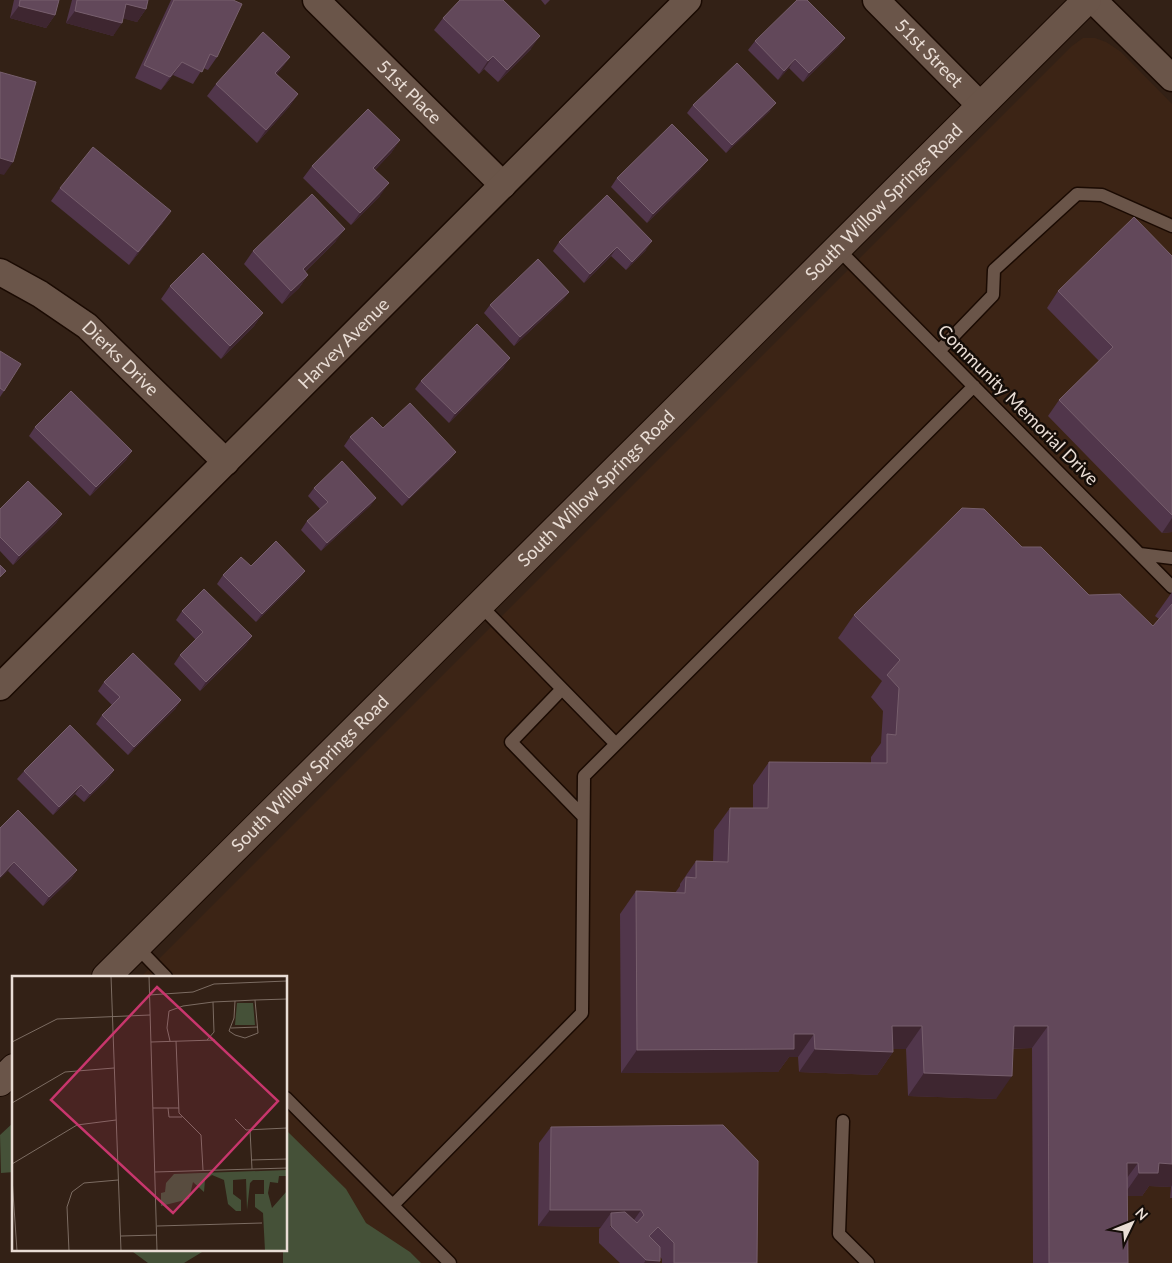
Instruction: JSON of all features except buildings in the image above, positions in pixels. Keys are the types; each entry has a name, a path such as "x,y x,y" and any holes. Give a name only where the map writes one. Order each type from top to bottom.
{"street":[{"name":"51st Place","path":"316,0 503,185"},
{"name":"Harvey Avenue","path":"0,687 688,0"},
{"name":"51st Street","path":"876,0 981,106"},
{"name":"South Willow Springs Road","path":"107,976 1088,0"},
{"path":"1093,0 1172,78"},
{"name":"Dierks Drive","path":"0,272 40,294 87,326 226,462"},
{"path":"0,1082 12,1070"}],"lane":[{"path":"939,351 993,294 994,270 1077,194 1102,195 1172,226"},
{"name":"Community Memorial Drive","path":"838,249 1172,587"},
{"path":"393,1205 582,1013 584,776 974,386"},
{"path":"1140,554 1172,558"},
{"path":"480,605 616,744"},
{"path":"562,689 511,742 583,816"},
{"path":"136,946 165,976"},
{"path":"288,1100 450,1263"},
{"path":"843,1121 838,1234 864,1261"}],"shaded area":[{"path":"1083,38 1095,38 1106,42 1121,52 1172,104 1172,1263 382,1263 288,1168 288,976 142,976 1072,46"}],"green space":[{"path":"12,1124 12,1172 1,1173 0,1135"},
{"path":"288,1132 346,1189 366,1223 410,1252 421,1263 283,1263 283,1250 288,1250"},
{"path":"130,1250 205,1250 184,1263 148,1263"}]}
